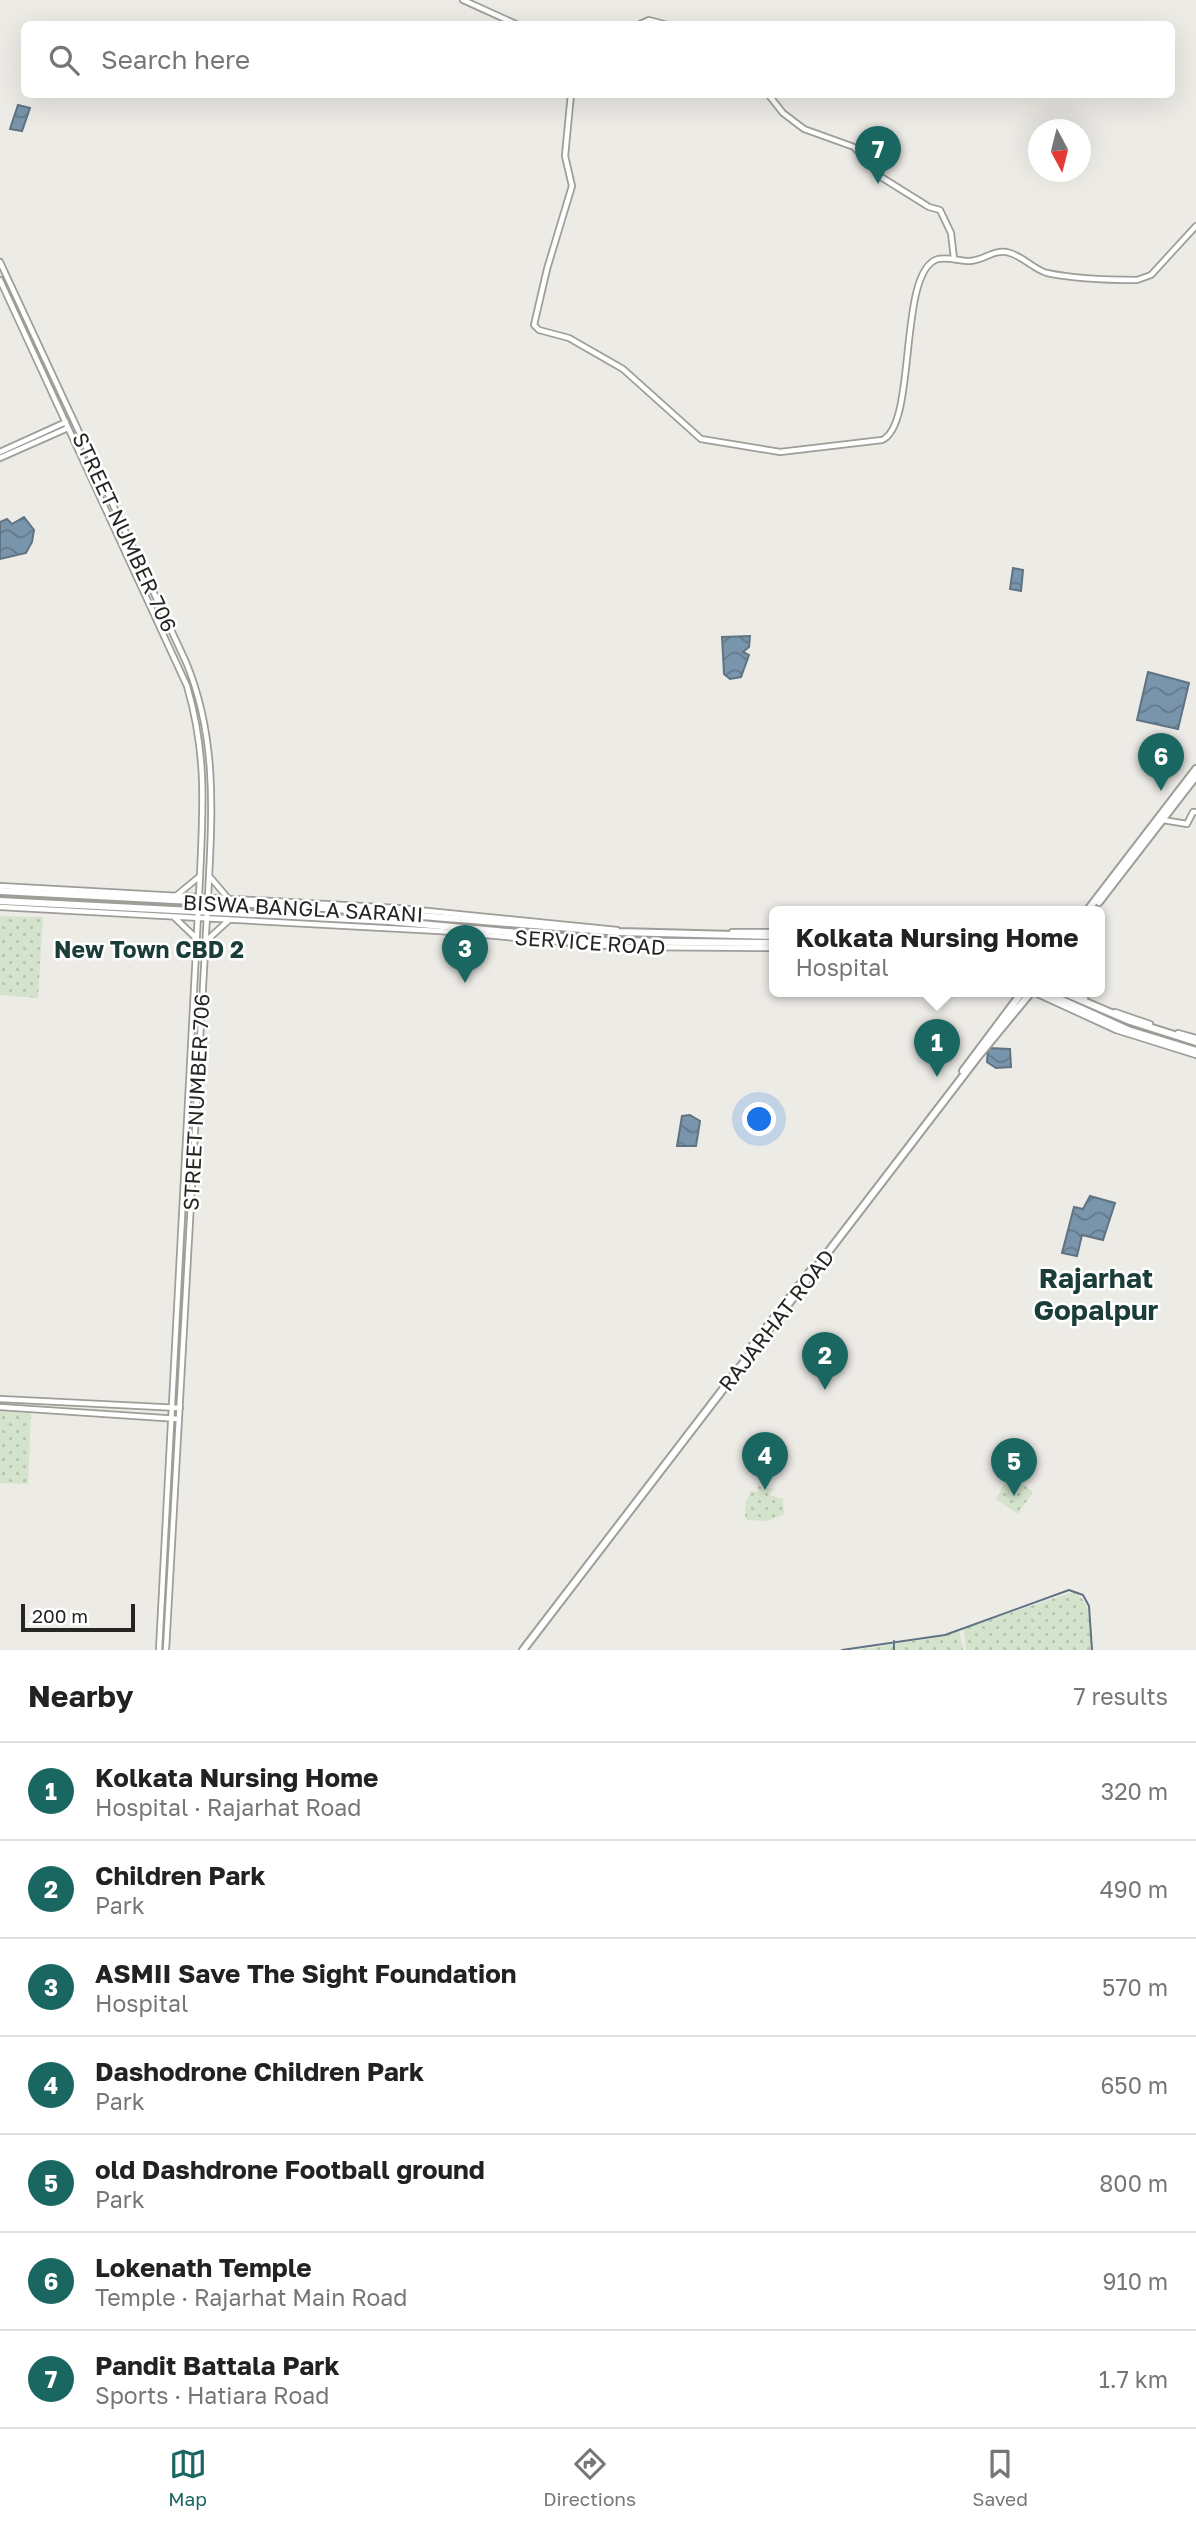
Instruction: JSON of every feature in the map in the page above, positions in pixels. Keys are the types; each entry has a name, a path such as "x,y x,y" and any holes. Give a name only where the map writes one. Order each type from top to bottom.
{"main road":[{"path":"1091,906 1196,769"},
{"path":"1096,906 1196,776"},
{"name":"BISWA BANGLA SARANI","path":"0,889 436,915 619,932 769,934"},
{"name":"BISWA BANGLA SARANI","path":"0,901 207,915 388,921 607,941 695,946 769,946"},
{"name":"RAJARHAT ROAD","path":"521,1650 1018,997"},
{"name":"RAJARHAT ROAD","path":"521,1650 1026,997"},
{"path":"1055,997 1118,1026 1196,1053"},
{"path":"1074,997 1130,1021 1195,1040"}],"street":[{"path":"463,0 509,21"},
{"path":"571,98 565,156 572,186 547,269 534,325 540,330 569,338 623,369 701,439 780,452 888,438 899,417 911,314 926,268 935,260 973,261 993,253 1009,253 1046,272 1138,280 1151,275 1196,226"},
{"path":"771,98 783,113 804,129 854,147 881,177 929,207 940,210 951,233 954,259"},
{"name":"STREET NUMBER 706","path":"0,262 195,683 207,730 212,767 208,900 166,1650"},
{"name":"STREET NUMBER 706","path":"0,280 187,686 201,744 204,776 200,876 159,1650"},
{"path":"0,452 67,425"},
{"path":"0,458 67,425"},
{"path":"1163,820 1187,824 1193,811 1196,812"},
{"path":"176,895 200,876"},
{"path":"209,877 228,898"},
{"path":"0,889 176,895 198,899"},
{"path":"208,900 228,898 398,908 607,927 619,932"},
{"path":"0,907 197,914"},
{"path":"171,915 196,939"},
{"name":"SERVICE ROAD","path":"207,915 230,919 439,931 619,947 695,946"},
{"path":"205,942 230,919"},
{"path":"695,946 699,935"},
{"path":"1044,997 1116,1030 1196,1053"},
{"path":"1082,997 1195,1040"},
{"path":"0,1399 180,1408"},
{"path":"0,1407 179,1419"}],"green space":[{"path":"0,916 43,917 38,998 0,995"},
{"path":"0,1411 31,1413 28,1484 0,1483"},
{"path":"1012,1476 1033,1492 1018,1514 996,1499 1007,1478"},
{"path":"758,1486 773,1489 769,1495 783,1499 784,1514 768,1521 747,1520 747,1501 751,1491 759,1492"},
{"path":"1073,1592 1080,1596 1088,1609 1091,1650 966,1650 964,1628"},
{"path":"959,1630 963,1650 856,1650 946,1636"}],"water":[{"path":"18,105 30,108 22,131 10,129"},
{"path":"24,517 34,530 26,553 0,559 0,522 7,519 12,524"},
{"path":"1013,568 1023,570 1021,591 1010,589"},
{"path":"750,636 749,647 743,652 749,655 741,677 730,679 724,674 722,637"},
{"path":"1148,672 1189,683 1178,729 1137,720"},
{"path":"988,1048 1010,1049 1011,1067 996,1068 987,1062"},
{"path":"690,1115 700,1121 696,1146 677,1146 682,1116"},
{"path":"1090,1196 1115,1203 1103,1240 1082,1235 1077,1256 1062,1253 1074,1207 1083,1209"}],"waterway":[{"path":"842,1650 945,1635 1069,1590 1083,1595 1089,1606 1092,1650"},
{"path":"894,1641 894,1650"}],"place":[{"name":"Pandit Battala Park","path":"878,184"},
{"name":"Lokenath Temple","path":"1161,791"},
{"name":"ASMII Save The Sight Foundation","path":"465,983"},
{"name":"Kolkata Nursing Home","path":"937,1077"},
{"name":"Children Park","path":"825,1390"},
{"name":"Dashodrone Children Park","path":"765,1490"},
{"name":"old Dashdrone Football ground","path":"1014,1496"}],"district":[{"name":"New Town CBD 2","path":"149,949"},
{"name":"Rajarhat Gopalpur","path":"1096,1293"}]}
